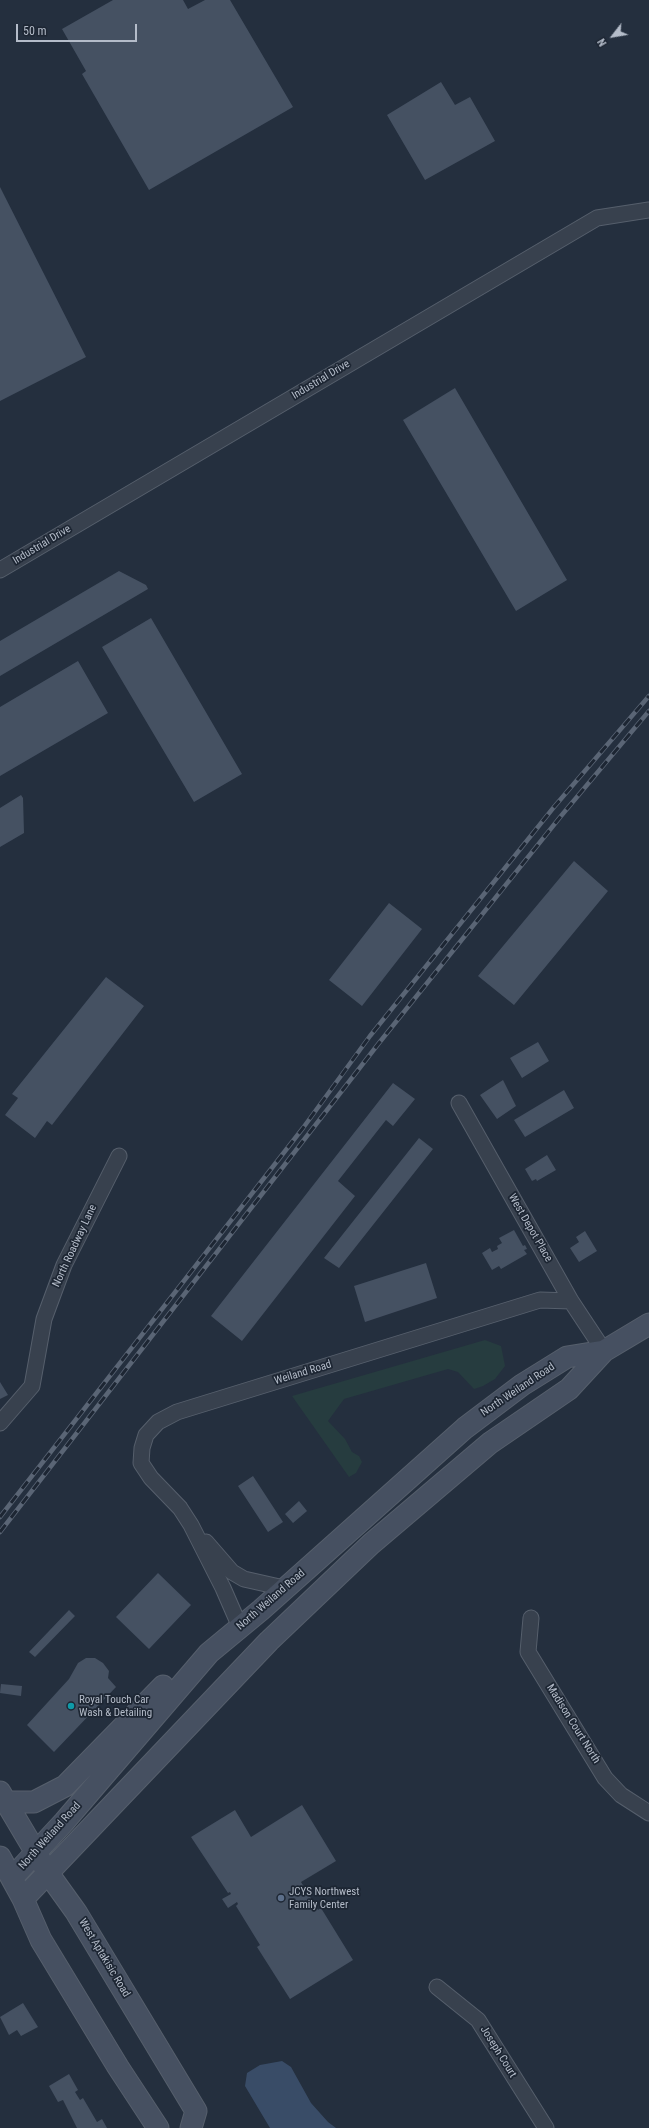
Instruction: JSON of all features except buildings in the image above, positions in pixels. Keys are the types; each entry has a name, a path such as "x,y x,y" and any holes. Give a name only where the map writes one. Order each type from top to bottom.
{"main road":[{"path":"604,1351 649,1324"},
{"name":"North Weiland Road","path":"12,1878 37,1853 208,1653 240,1627 465,1428 522,1385 567,1357 604,1351"},
{"name":"North Weiland Road","path":"23,1899 264,1647 371,1544 490,1443 569,1389 604,1351"},
{"path":"3,1797 34,1802 65,1786 208,1641 240,1627"},
{"name":"West Aptakisic Road","path":"3,1797 48,1873 76,1912 196,2111 191,2128"},
{"path":"0,1857 23,1899 44,1945 118,2067 158,2128"}],"street":[{"name":"Industrial Drive","path":"0,570 597,218 649,210"},
{"name":"West Depot Place","path":"459,1103 572,1301 604,1351"},
{"name":"North Roadway Lane","path":"0,1423 32,1386 44,1319 64,1265 119,1156"},
{"name":"Weiland Road","path":"240,1627 223,1588 191,1526 180,1508 151,1478 141,1463 142,1448 146,1435 158,1422 177,1412 540,1300 572,1301"},
{"name":"Weiland Road","path":"191,1526 232,1572 244,1579 284,1588"},
{"name":"Madison Court North","path":"531,1618 528,1652 606,1778 621,1795 649,1813"},
{"name":"Joseph Court","path":"437,1987 478,2020 546,2128"}],"green space":[{"path":"485,1340 501,1346 505,1366 495,1379 483,1386 474,1389 458,1372 448,1369 344,1399 328,1421 345,1439 352,1452 359,1456 362,1462 356,1473 349,1477 292,1396"}],"water":[{"path":"282,2061 291,2067 311,2103 328,2122 336,2128 270,2128 245,2086 247,2073 260,2065"}],"railway":[{"path":"0,1517 303,1128 370,1036 554,807 649,696"},
{"path":"0,1532 379,1043 561,816 649,711"}],"place":[{"name":"Royal Touch Car Wash & Detailing","path":"71,1706"},
{"name":"JCYS Northwest Family Center","path":"281,1898"}]}
